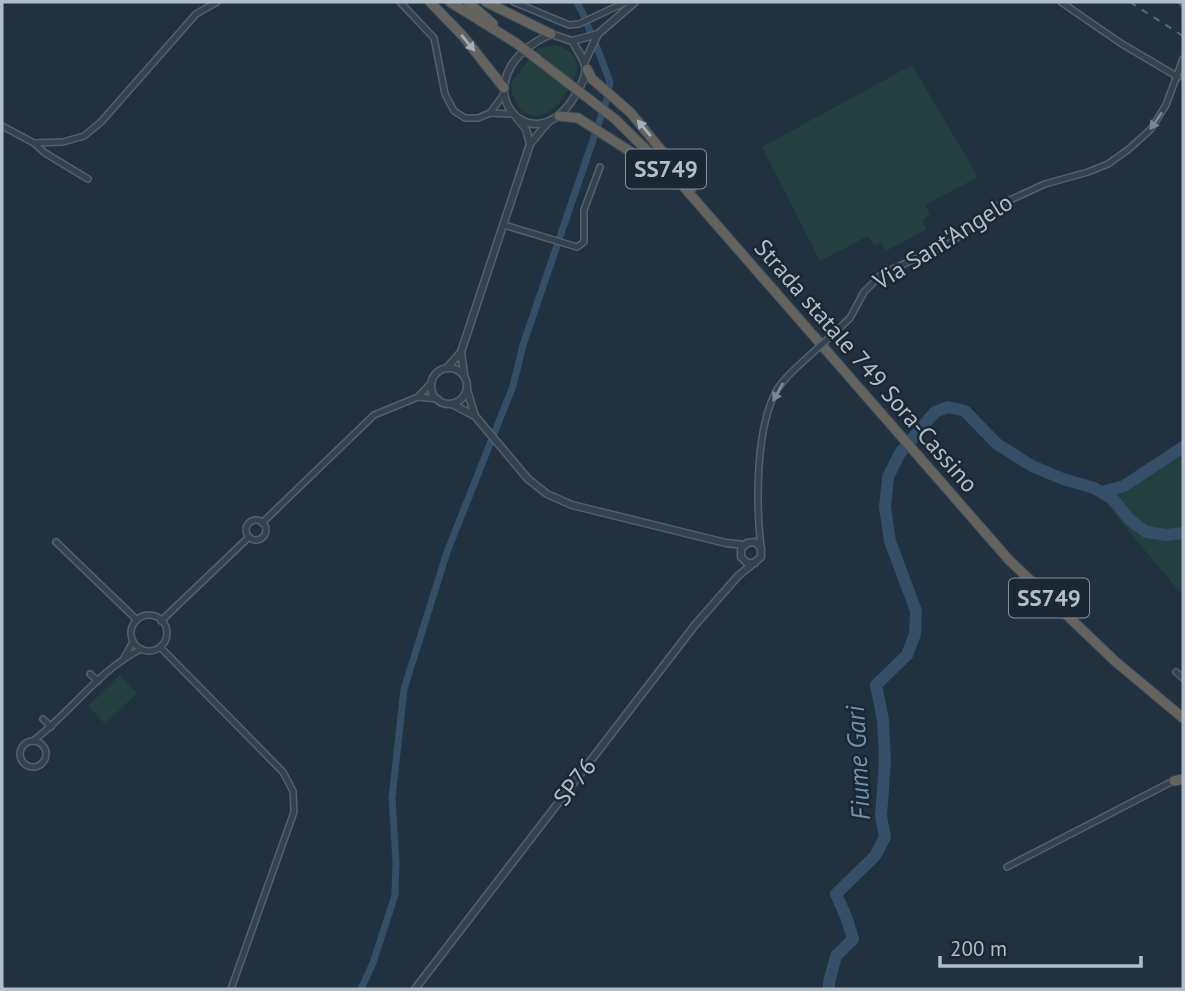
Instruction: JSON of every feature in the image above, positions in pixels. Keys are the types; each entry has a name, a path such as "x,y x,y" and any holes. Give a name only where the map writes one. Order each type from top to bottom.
{"highway":[{"path":"430,2 463,36 504,91"},
{"name":"Strada statale 749 Sora-Cassino","path":"450,2 516,43"},
{"name":"Strada statale 749 Sora-Cassino","path":"468,2 516,43 615,119 682,184 1009,559 1116,662 1183,718"},
{"path":"486,2 551,34"},
{"path":"586,65 597,82 624,107 684,177 715,221"},
{"path":"559,116 578,118 586,122 663,175 715,221"}],"street":[{"path":"34,143 63,142 93,129 196,14 217,2"},
{"path":"400,2 434,38 445,94 454,111 465,118 478,118 490,113 514,116 533,124 550,121 559,116 577,94 586,77 586,65 598,34"},
{"path":"514,2 569,25 579,24 626,2"},
{"path":"530,144 526,130 504,101 505,80 512,62 534,42 551,34 572,41 598,34 635,2"},
{"path":"1062,2 1122,44 1178,77"},
{"path":"572,41 586,65"},
{"name":"Via Sant'Angelo","path":"761,548 759,529 762,436 767,412 777,390 789,374 850,318 864,292 882,274 950,243 999,205 1045,184 1108,164 1129,149 1151,129 1167,105 1183,58"},
{"path":"490,113 504,91"},
{"path":"262,523 373,415 418,397 437,373 447,368 461,352 530,144 550,121"},
{"path":"2,125 88,179"},
{"path":"504,225 579,246 584,242 584,210 600,167"},
{"path":"461,352 467,390 475,416 537,487 572,505 726,543 755,542 761,548 761,557 755,563 747,563 726,543"},
{"path":"447,368 457,370 464,376"},
{"path":"432,382 432,392 438,400"},
{"path":"451,404 461,399 467,390"},
{"path":"418,397 451,404 475,416"},
{"path":"257,520 262,523 265,530 263,536 258,540 249,537 246,532 249,523 257,520"},
{"path":"738,576 741,549 759,529"},
{"path":"161,621 249,537"},
{"path":"56,542 137,620"},
{"name":"SP76","path":"415,989 695,625 738,576 755,563"},
{"path":"124,658 133,642 131,630 137,620 152,616 161,621 166,634 160,647 151,651 141,649 133,642"},
{"path":"160,647 283,772 293,791 294,812 231,989"},
{"path":"51,727 44,747 46,754 43,762 36,767 28,766 21,760 20,751 25,744 51,727 124,658 141,649"},
{"path":"1176,671 1183,678"},
{"path":"90,674 98,681"},
{"path":"43,719 51,727"},
{"path":"33,741 44,747"},
{"path":"1007,867 1180,778"}],"green space":[{"path":"557,45 576,58 575,76 554,108 546,114 530,115 524,112 514,99 511,83 538,48"},
{"path":"912,65 978,177 925,205 930,215 922,220 927,229 886,251 881,242 874,246 868,236 820,261 762,147"},
{"path":"1183,451 1183,596 1099,495 1145,477"},
{"path":"120,675 137,693 105,724 88,706"}],"waterway":[{"path":"577,2 585,18"},
{"path":"587,24 591,33"},
{"path":"361,989 373,963 395,895 392,798 404,689 447,552 513,386 523,345 607,99 610,82 596,45"},
{"name":"Fiume Gari","path":"829,989 836,956 853,939 836,894 875,856 885,837 881,816 885,761 883,720 876,685 907,655 915,634 916,611 890,541 885,507 888,477 900,453 935,412 948,407 965,411 997,444 1032,466 1094,488 1113,499 1129,519 1146,532 1166,535 1183,533"},
{"path":"1102,492 1124,486 1183,447"}],"railway":[{"path":"1130,2 1183,36"}]}
